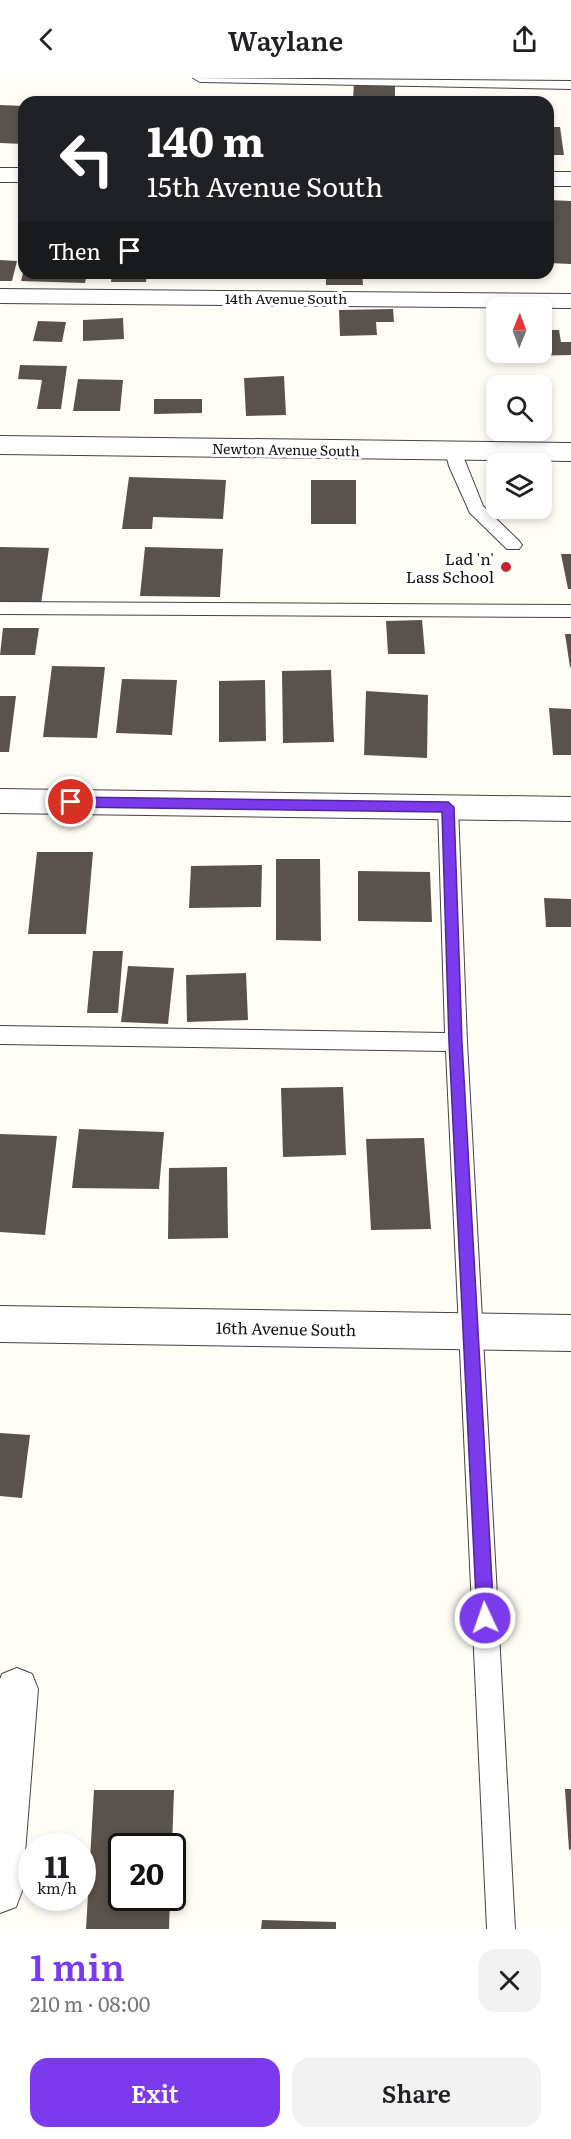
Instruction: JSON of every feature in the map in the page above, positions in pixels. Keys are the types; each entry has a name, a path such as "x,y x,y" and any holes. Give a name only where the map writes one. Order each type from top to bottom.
{"street":[{"path":"0,175 18,175"},
{"path":"554,179 571,179"},
{"name":"14th Avenue South","path":"0,296 571,301"},
{"name":"Newton Avenue South","path":"0,445 571,452"},
{"path":"0,801 571,809"},
{"name":"16th Avenue South","path":"0,1324 571,1333"},
{"path":"0,1891 9,1689"}],"lane":[{"path":"200,78 571,85"},
{"path":"453,450 457,466 476,509 513,545"},
{"path":"0,608 571,611"},
{"path":"448,807 456,1042 501,1929"},
{"path":"0,1035 456,1042"}],"building":[{"path":"354,82 395,83 395,96 353,96"},
{"path":"0,105 18,106 18,144 0,143"},
{"path":"554,127 560,127 564,155 554,155"},
{"path":"554,200 571,201 571,264 554,263"},
{"path":"0,260 17,261 12,281 0,281"},
{"path":"22,279 86,279 85,283 21,281"},
{"path":"111,279 146,279 146,282 111,282"},
{"path":"326,279 362,279 363,285 326,285"},
{"path":"393,309 394,322 376,322 377,335 340,336 339,310"},
{"path":"123,318 124,339 83,341 83,320"},
{"path":"38,321 66,322 62,342 33,341"},
{"path":"552,330 559,330 561,342 571,342 571,355 552,355"},
{"path":"20,365 67,366 61,409 37,409 42,380 18,379"},
{"path":"284,376 286,415 246,416 244,378"},
{"path":"78,379 123,380 120,411 73,411"},
{"path":"154,399 202,399 202,413 154,414"},
{"path":"129,477 226,480 223,519 153,517 152,529 122,529"},
{"path":"311,480 356,480 356,524 311,524"},
{"path":"0,547 49,548 41,604 0,603"},
{"path":"145,547 223,549 220,597 140,596"},
{"path":"561,554 571,554 571,589 568,589"},
{"path":"422,620 425,654 388,654 386,621"},
{"path":"3,628 39,628 35,655 0,655"},
{"path":"565,634 571,634 571,667 570,667"},
{"path":"52,666 105,667 97,738 43,737"},
{"path":"331,670 334,742 283,743 282,671"},
{"path":"122,679 177,680 172,735 116,733"},
{"path":"265,680 266,741 219,742 219,681"},
{"path":"366,691 428,695 427,758 364,755"},
{"path":"0,696 16,696 9,752 0,752"},
{"path":"549,708 571,709 571,755 553,755"},
{"path":"37,852 93,852 86,934 28,934"},
{"path":"276,859 320,859 321,941 276,940"},
{"path":"262,865 261,907 189,908 191,866"},
{"path":"358,871 430,872 432,922 358,921"},
{"path":"544,898 571,899 571,927 546,927"},
{"path":"93,951 123,951 118,1013 87,1013"},
{"path":"128,966 174,968 168,1024 121,1022"},
{"path":"246,973 248,1020 187,1022 186,975"},
{"path":"343,1087 346,1155 283,1157 281,1088"},
{"path":"79,1129 164,1132 159,1189 72,1188"},
{"path":"0,1134 57,1136 45,1235 0,1232"},
{"path":"424,1138 431,1229 371,1230 366,1139"},
{"path":"227,1167 228,1238 168,1239 169,1168"},
{"path":"0,1433 30,1435 22,1498 0,1496"},
{"path":"565,1789 571,1789 571,1849 569,1850"},
{"path":"94,1790 174,1790 172,1833 108,1833 108,1911 170,1911 169,1929 86,1929 87,1911 96,1911 96,1833 92,1833"},
{"path":"262,1920 336,1922 336,1929 261,1929"}],"place":[{"name":"Lad 'n' Lass School","path":"506,567"}],"route":[{"path":"71,802 448,807 456,1042 485,1618"}]}
